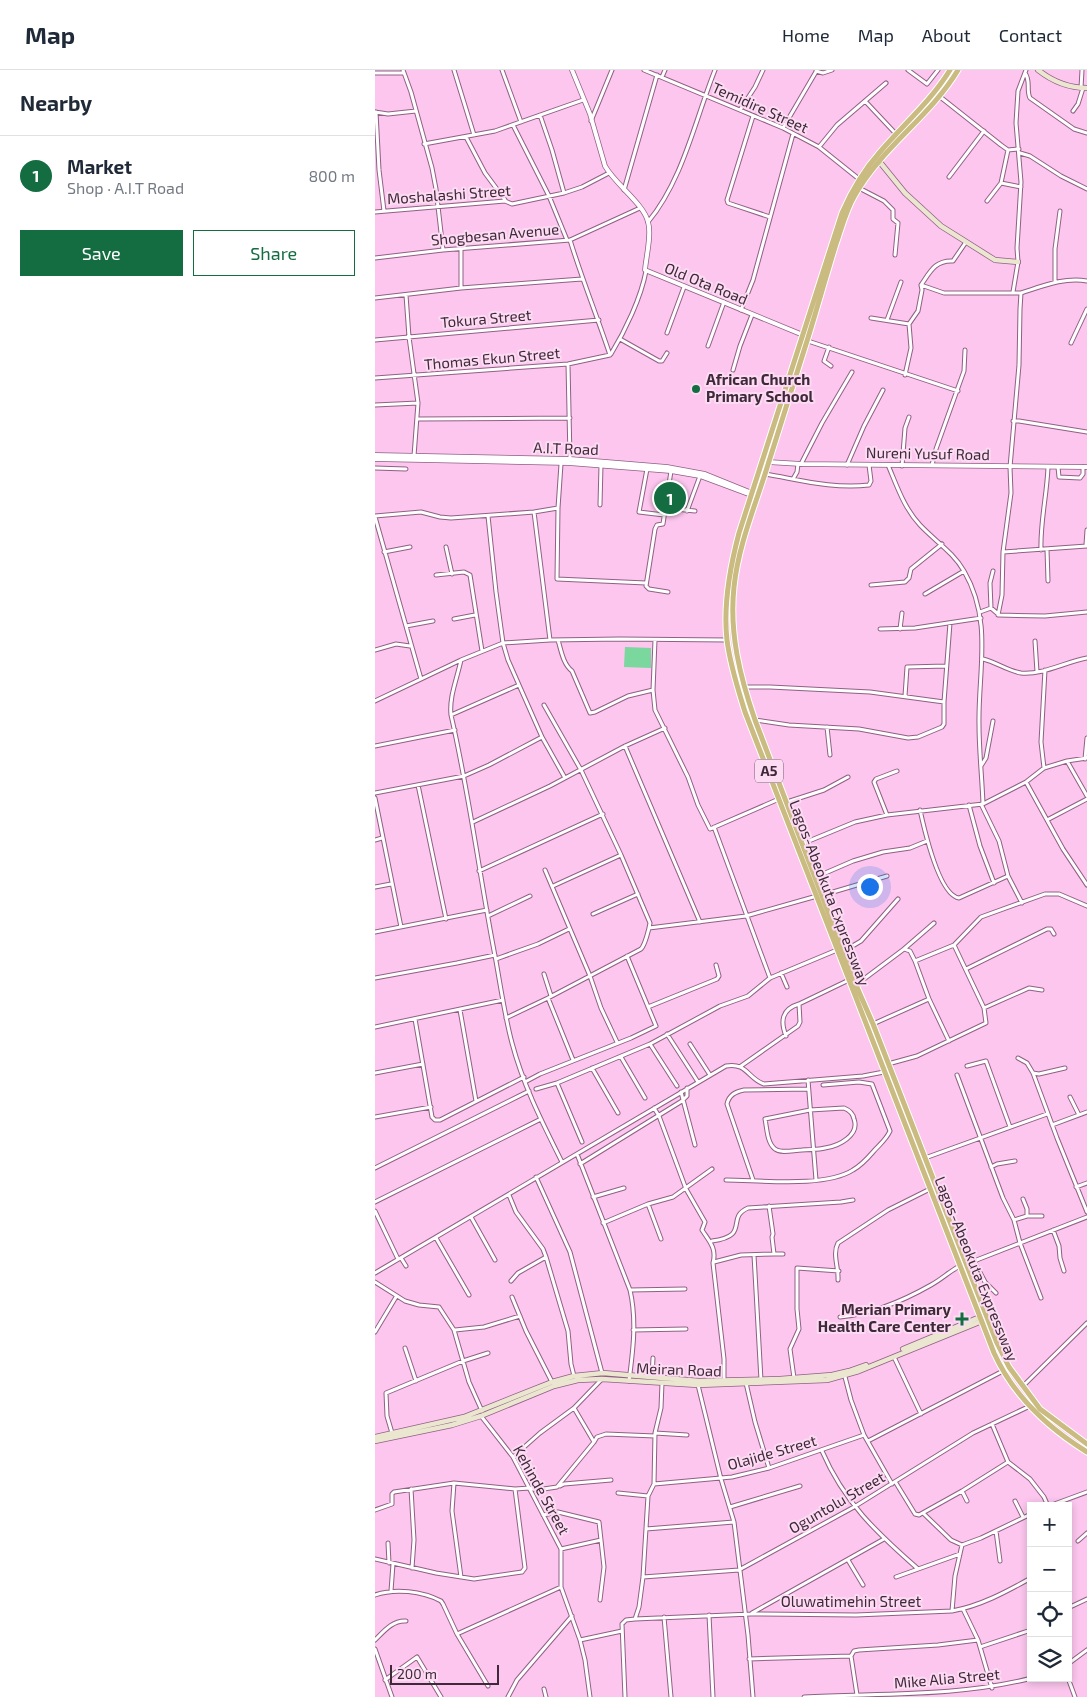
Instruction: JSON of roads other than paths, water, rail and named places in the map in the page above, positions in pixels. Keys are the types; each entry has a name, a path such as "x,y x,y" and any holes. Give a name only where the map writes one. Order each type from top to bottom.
{"highway":[{"name":"Lagos-Abeokuta Expressway","path":"950,70 932,96 879,152 859,179 842,213 732,560 729,583 727,640 733,672 745,712 779,799 873,1024 1002,1355 1022,1386 1041,1409 1087,1444"},
{"name":"Lagos-Abeokuta Expressway","path":"958,70 939,96 879,161 859,188 843,221 808,341 744,536 734,586 734,636 744,687 816,877 837,950 993,1353 1003,1371 1030,1406 1053,1428 1087,1452"}],"main road":[{"path":"1038,70 1056,81 1084,88"},
{"path":"879,161 905,193 937,223 995,260 1017,262"},
{"name":"Meiran Road","path":"630,1378 662,1383 698,1385 827,1378 844,1374 894,1356 981,1319"},
{"name":"Meiran Road","path":"844,1374 981,1319"},
{"name":"Meiran Road","path":"375,1439 452,1425 552,1382 574,1376 699,1381 827,1378"},
{"name":"Meiran Road","path":"375,1439 392,1433 481,1413 566,1382 602,1376"}],"street":[{"path":"454,70 474,135"},
{"path":"502,70 521,122"},
{"path":"572,70 591,122 601,158 609,173 640,208 649,222 674,183 715,70"},
{"path":"591,122 612,70"},
{"name":"Temidire Street","path":"644,70 783,128 819,148 859,179"},
{"path":"662,77 665,70"},
{"path":"740,110 755,87 763,70"},
{"path":"783,128 817,70 823,73 832,70"},
{"path":"908,70 927,84 938,70"},
{"path":"1073,111 1084,88 1082,70"},
{"path":"1025,71 1028,78 1028,94 1030,98 1074,129 1087,133"},
{"path":"1013,292 1017,262 1021,187 1020,151 1016,123 1019,91 1025,71"},
{"path":"375,74 404,72 432,168 439,208 443,250"},
{"path":"623,190 657,75"},
{"path":"819,148 837,125 886,83"},
{"path":"939,96 1008,150 1020,151 1061,176 1087,189"},
{"path":"424,144 466,137 513,125 583,100"},
{"path":"865,101 897,134"},
{"path":"384,211 377,170 375,112 388,114 416,111"},
{"path":"540,115 552,150 563,193"},
{"path":"753,116 727,200 728,203 770,217"},
{"path":"513,125 569,240 610,355"},
{"path":"949,177 984,131"},
{"path":"741,310 753,280 793,134"},
{"path":"466,137 485,173 505,201"},
{"path":"987,201 1001,183 1008,150"},
{"name":"Moshalashi Street","path":"375,212 505,201 512,204 582,187 609,173"},
{"path":"1001,183 1021,187"},
{"path":"859,188 884,201 893,210 893,219 898,223 895,255"},
{"name":"Shogbesan Avenue","path":"375,258 443,250 569,240 640,208"},
{"path":"1055,282 1055,249 1060,211"},
{"name":"Old Ota Road","path":"649,222 646,271 803,335"},
{"path":"905,375 911,348 909,324 917,311 922,290 921,285 942,261 953,261 966,242"},
{"path":"461,249 461,288"},
{"path":"610,355 620,339 638,301 646,271"},
{"path":"375,298 461,288 582,279"},
{"path":"921,285 944,293 1021,293 1055,282 1072,279 1087,281"},
{"path":"887,320 901,282"},
{"path":"667,333 684,287"},
{"path":"998,614 1002,595 1003,552 1011,493 1010,466 1019,365 1021,293"},
{"path":"406,295 409,337 418,404 414,456"},
{"path":"708,346 724,302"},
{"path":"1071,343 1087,309"},
{"path":"733,370 752,315"},
{"path":"871,318 909,324"},
{"name":"Tokura Street","path":"375,340 599,320"},
{"path":"620,339 661,362 667,352"},
{"path":"808,341 905,375 958,391"},
{"path":"829,347 824,361 831,366"},
{"path":"932,466 935,449 964,371 965,350"},
{"name":"Thomas Ekun Street","path":"375,378 568,364 610,355"},
{"path":"568,364 570,459"},
{"path":"793,479 799,464 852,372"},
{"path":"847,465 864,426 883,390"},
{"path":"375,405 418,404"},
{"path":"903,466 905,428 909,417"},
{"path":"417,419 569,418"},
{"path":"1013,422 1019,421 1087,432"},
{"name":"A.I.T Road","path":"375,455 570,459 601,465 671,471 700,476 752,494"},
{"name":"A.I.T Road","path":"375,459 561,464 587,462 688,470 705,474 752,494"},
{"path":"390,460 390,469"},
{"name":"Nureni Yusuf Road","path":"768,462 847,465 888,464 903,466 1085,467"},
{"path":"561,464 557,579 646,583"},
{"path":"888,464 907,508 920,525 942,544 964,571 981,618 983,660 979,724 982,804 999,841 1008,876 1022,903"},
{"path":"600,505 601,465"},
{"path":"765,473 831,486 869,485 871,481 869,465"},
{"path":"1041,550 1041,530 1048,467"},
{"path":"1058,467 1059,477 1080,478 1085,467"},
{"path":"375,468 406,469"},
{"path":"647,469 639,512 664,515"},
{"path":"668,592 649,589 646,583 655,526 663,524 671,471"},
{"path":"687,511 700,476"},
{"path":"421,679 410,646 375,517 421,512 451,518 534,512 558,508"},
{"path":"665,508 695,511"},
{"path":"534,512 550,640"},
{"path":"489,516 503,643 542,737 565,778"},
{"path":"1003,552 1086,546 1087,530"},
{"path":"871,585 905,582 909,578 911,569 942,544"},
{"path":"384,552 410,547"},
{"path":"446,547 452,574"},
{"path":"1047,549 1048,581"},
{"path":"925,594 964,571"},
{"path":"993,571 990,583 991,608 998,614 1050,616 1087,612"},
{"path":"436,575 464,572 470,575 482,651"},
{"path":"979,612 991,608"},
{"path":"900,629 902,613"},
{"path":"454,619 475,615"},
{"path":"879,629 900,629 981,618"},
{"path":"406,626 433,620"},
{"path":"755,720 789,725 863,730 907,738 918,737 943,726 950,623"},
{"path":"375,701 461,660 503,643 550,640 727,640"},
{"path":"558,640 565,661 572,671 590,713 628,696 653,690"},
{"path":"655,640 653,690 655,710 665,728 710,829 779,799"},
{"path":"1035,641 1037,672"},
{"path":"375,650 396,644 410,646"},
{"path":"983,660 994,662 1019,673 1037,672 1087,658"},
{"path":"461,660 451,698 451,715 473,822 479,871 503,1000 512,1043 525,1080 561,1162"},
{"path":"905,696 907,667 946,666"},
{"path":"1044,768 1041,742 1045,670"},
{"path":"451,715 519,685"},
{"path":"744,687 770,686 870,692 944,702"},
{"path":"507,1018 643,947 649,928 649,920 603,814 581,770 544,705"},
{"path":"981,766 986,758 993,721"},
{"path":"827,727 830,755"},
{"path":"473,822 665,728"},
{"path":"375,746 455,730"},
{"path":"375,793 464,776 542,737"},
{"path":"803,843 855,822 887,814 982,804 1026,782 1044,768 1086,758 1087,738"},
{"path":"625,746 700,922"},
{"path":"1047,820 1087,798 1067,761"},
{"path":"887,814 874,782 876,779 897,771"},
{"path":"787,802 823,790 848,777"},
{"path":"1026,782 1087,885"},
{"path":"418,784 445,919"},
{"path":"375,798 401,927"},
{"path":"969,805 980,846 994,883"},
{"path":"920,810 927,840 938,871 952,895 959,898 1008,876"},
{"path":"479,871 603,814"},
{"path":"714,827 769,978"},
{"path":"375,840 382,838"},
{"path":"816,877 877,853 909,848 927,840"},
{"path":"553,886 621,855"},
{"path":"545,870 590,976 601,1008 617,1042"},
{"path":"649,928 746,916 887,876"},
{"path":"375,887 391,884"},
{"path":"593,914 638,894"},
{"path":"915,961 954,945 978,919 1045,894 1063,895 1087,906"},
{"path":"488,916 530,896"},
{"path":"844,952 861,941 898,899"},
{"path":"375,932 487,910"},
{"path":"856,984 904,949 934,923"},
{"path":"496,959 538,944 569,929"},
{"path":"966,969 1047,929 1051,929 1054,934"},
{"path":"888,1064 917,1056 986,1023 984,1008 954,945"},
{"path":"904,949 910,951 915,961 929,999 949,1041"},
{"path":"536,1089 557,1083 651,1044 720,1006 748,996 769,978 837,950"},
{"path":"375,978 495,954"},
{"path":"415,1019 432,1117 437,1121 476,1101 656,1026 627,956"},
{"path":"648,1007 717,979 719,976 715,965"},
{"path":"781,973 787,987"},
{"path":"544,974 549,997 573,1060"},
{"path":"786,1036 782,1024 784,1014 789,1008 849,980"},
{"path":"984,1008 1029,988 1042,990"},
{"path":"873,1024 929,999"},
{"path":"375,1028 503,1000"},
{"path":"375,1273 687,1088 726,1066 741,1066 798,1026 801,1022 799,1004"},
{"path":"459,1010 476,1101"},
{"path":"667,1034 698,1082"},
{"path":"651,1044 677,1086"},
{"path":"690,1044 710,1075"},
{"path":"621,1056 645,1098"},
{"path":"1018,1058 1027,1063 1033,1073 1047,1114 1087,1212"},
{"path":"967,1066 986,1061 1010,1127"},
{"path":"375,1073 423,1064"},
{"path":"741,1066 761,1083 785,1083 863,1076 885,1072"},
{"path":"592,1068 618,1113"},
{"path":"1033,1073 1039,1074 1065,1068"},
{"path":"957,1075 1003,1198 1014,1220 1020,1243 1041,1298"},
{"path":"808,1080 816,1180"},
{"path":"726,1180 792,1182 836,1177 852,1171 887,1138 890,1131 872,1084 859,1082 823,1085"},
{"path":"557,1083 582,1142"},
{"path":"580,1164 683,1101 687,1096 687,1088"},
{"path":"753,1180 727,1104 728,1099 744,1090 809,1088"},
{"path":"375,1168 529,1091"},
{"path":"681,1092 695,1145"},
{"path":"1071,1096 1079,1114"},
{"path":"375,1116 431,1107"},
{"path":"654,1108 659,1116 686,1188 705,1222 702,1230 712,1242 715,1255 713,1262 724,1359 724,1380"},
{"path":"847,1109 854,1118 856,1128 852,1134 840,1143 827,1148 815,1149 783,1151 775,1149 770,1141 765,1119 810,1110 847,1109"},
{"path":"1052,1125 1087,1112"},
{"path":"925,1158 1047,1114"},
{"path":"375,1202 541,1119"},
{"path":"577,1154 630,1290 633,1305 630,1378"},
{"path":"991,1167 1015,1161"},
{"path":"603,1223 649,1204 673,1197 712,1170"},
{"path":"513,1457 540,1433 574,1408 602,1376 570,1252 536,1177"},
{"path":"1076,1187 1087,1183"},
{"path":"593,1197 624,1188"},
{"path":"838,1280 839,1270 835,1250 837,1243 888,1210 930,1189"},
{"path":"509,1195 516,1212 543,1249 546,1257 568,1331 574,1376"},
{"path":"1023,1199 1027,1209 1027,1216"},
{"path":"712,1242 722,1240 734,1234 738,1217 744,1209 853,1200"},
{"path":"649,1204 661,1239"},
{"path":"769,1206 774,1254"},
{"path":"375,1210 399,1259 406,1266"},
{"path":"1014,1220 1027,1216 1042,1216"},
{"path":"471,1217 495,1260"},
{"path":"840,1317 858,1316 894,1303 931,1285 959,1265 974,1261 1087,1217"},
{"path":"1053,1230 1059,1246 1064,1270"},
{"path":"436,1238 469,1295"},
{"path":"754,1254 761,1380"},
{"path":"713,1262 736,1256 783,1254"},
{"path":"511,1281 518,1273 546,1257"},
{"path":"974,1261 985,1282 996,1293"},
{"path":"794,1378 790,1349 799,1329 797,1268 839,1270"},
{"name":"Kehinde Street","path":"375,1282 396,1297 412,1303 439,1307 454,1330 469,1382 481,1413 513,1457 561,1549 561,1587 580,1640 590,1697"},
{"path":"630,1290 685,1289"},
{"path":"375,1332 396,1297"},
{"path":"512,1297 552,1382"},
{"path":"454,1330 484,1327 520,1316"},
{"path":"1022,1386 1087,1323"},
{"path":"633,1330 685,1329"},
{"path":"405,1348 416,1381"},
{"path":"392,1433 387,1416 386,1392 488,1353"},
{"path":"894,1356 921,1414"},
{"path":"652,1378 653,1358"},
{"path":"868,1441 1003,1371"},
{"path":"844,1374 864,1435 915,1514 923,1513 1008,1462"},
{"path":"625,1697 623,1622 635,1619 639,1607 643,1577 648,1496 654,1484 655,1434 661,1408 662,1383"},
{"path":"746,1383 769,1468"},
{"path":"698,1385 721,1479 734,1522 749,1635 749,1659 753,1697"},
{"name":"Oguntolu Street","path":"643,1577 739,1570 855,1507 894,1484 951,1446 1030,1406"},
{"path":"574,1408 594,1442"},
{"path":"992,1424 1008,1462 1030,1479 1046,1502"},
{"path":"557,1487 597,1437 606,1434 687,1435"},
{"name":"Olajide Street","path":"654,1484 721,1479 769,1468 864,1435"},
{"path":"822,1451 830,1470 855,1507 884,1539 917,1568"},
{"path":"375,1510 392,1504 394,1492 455,1483 537,1490 564,1484 611,1480"},
{"path":"455,1483 452,1511 461,1578"},
{"path":"731,1507 800,1486"},
{"path":"411,1489 414,1540 413,1568"},
{"path":"375,1559 461,1578 478,1579 524,1570 515,1489"},
{"path":"962,1491 967,1501"},
{"path":"1059,1502 1087,1492"},
{"path":"618,1493 648,1496"},
{"path":"1015,1501 1023,1517"},
{"path":"543,1515 558,1512 596,1520 600,1525 604,1572 600,1600"},
{"path":"923,1513 951,1540 962,1545 1027,1516"},
{"path":"646,1529 734,1522"},
{"path":"996,1531 999,1561"},
{"path":"1078,1541 1086,1535"},
{"path":"751,1614 884,1539"},
{"path":"561,1549 601,1540"},
{"path":"388,1543 389,1563"},
{"path":"951,1611 955,1576 962,1545"},
{"path":"896,1577 961,1554"},
{"path":"848,1560 863,1585"},
{"path":"391,1591 393,1564"},
{"name":"Oluwatimehin Street","path":"635,1619 745,1614 857,1614 951,1611 963,1609 1007,1591 1027,1580"},
{"path":"457,1634 561,1587"},
{"path":"375,1595 391,1591 416,1594 441,1601 457,1634 488,1686"},
{"path":"1072,1606 1087,1599"},
{"path":"963,1609 980,1647 992,1688"},
{"path":"709,1615 713,1697"},
{"path":"508,1697 517,1680 572,1616"},
{"path":"664,1617 671,1697"},
{"path":"375,1640 389,1626 397,1622 406,1621"},
{"path":"580,1640 622,1631"},
{"path":"980,1647 1027,1631"},
{"path":"857,1696 851,1656 854,1651 938,1645 977,1640"},
{"path":"375,1648 392,1697"},
{"path":"1072,1661 1087,1650"},
{"path":"749,1659 851,1656"},
{"path":"385,1680 414,1658 417,1658 441,1697"},
{"name":"Mike Alia Street","path":"804,1697 943,1693 992,1688 1027,1679"},
{"path":"1069,1682 1075,1697"},
{"path":"544,1689 546,1697"}],"place":[{"name":"African Church Primary School","path":"696,389"},
{"name":"Market","path":"670,498"},
{"name":"Merian Primary Health Care Center","path":"962,1319"}]}
